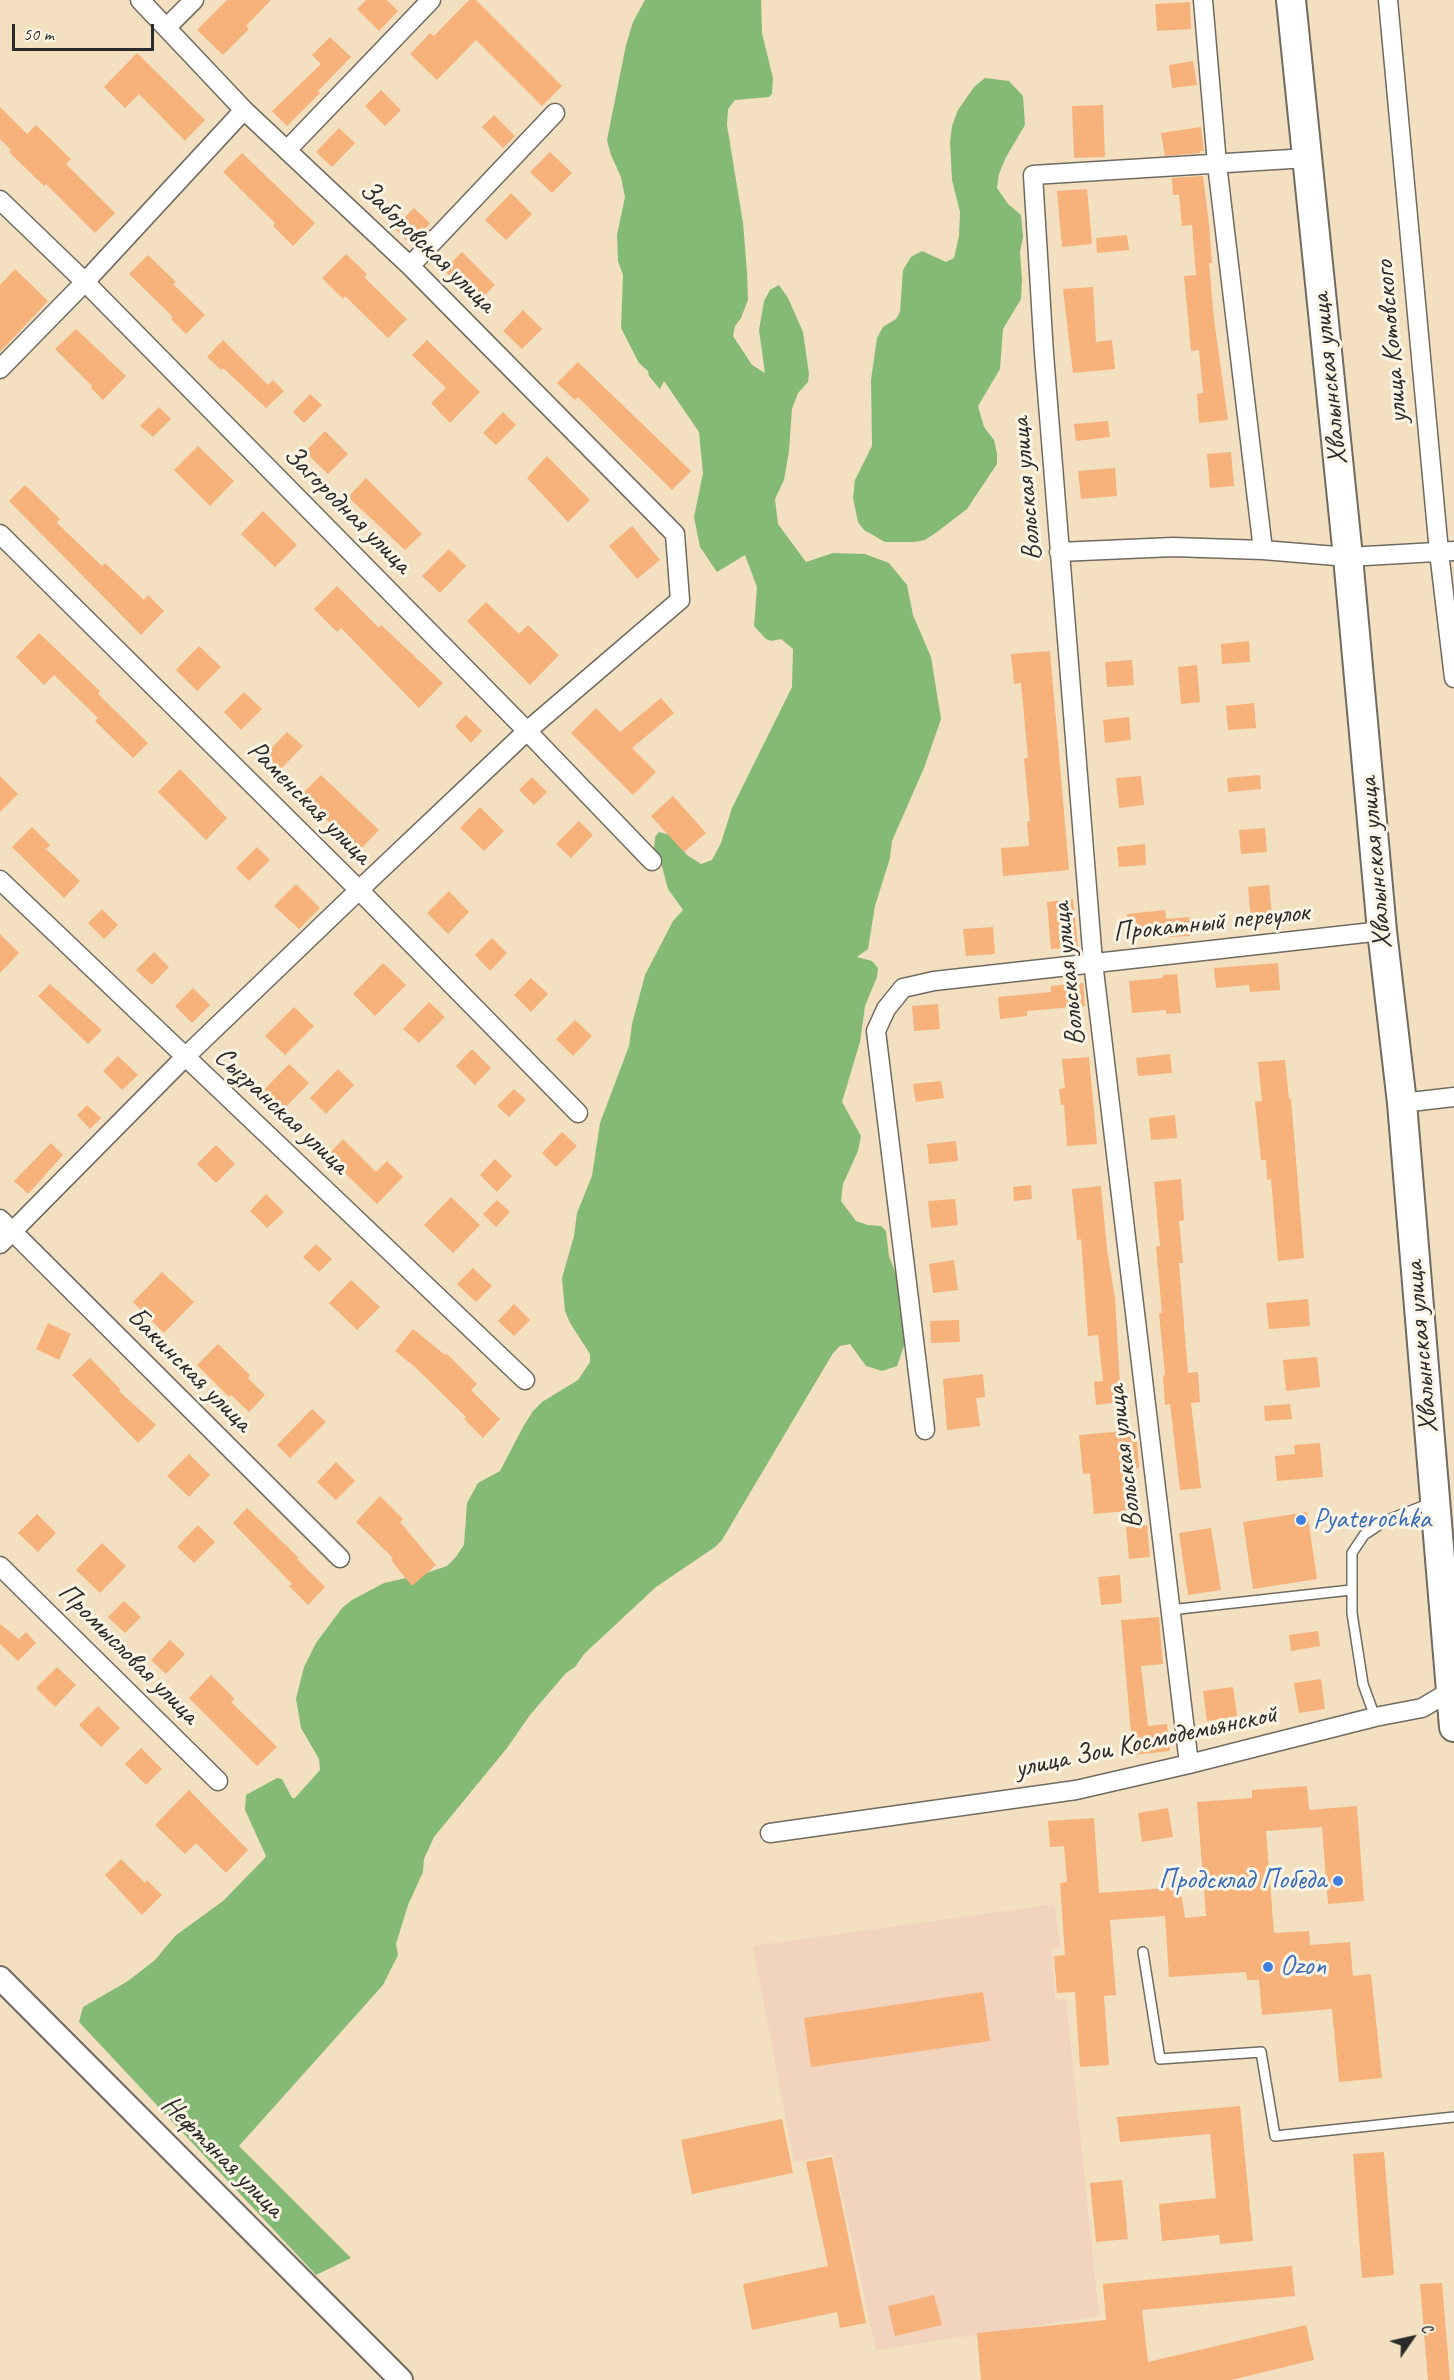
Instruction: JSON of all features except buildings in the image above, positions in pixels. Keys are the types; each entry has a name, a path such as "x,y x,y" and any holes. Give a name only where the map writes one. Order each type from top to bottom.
{"main road":[{"name":"Хвалынская улица","path":"1291,0 1348,557 1382,931 1402,1103 1454,1727"}],"street":[{"name":"Заборовская улица","path":"140,0 244,110 410,266 675,534 680,600 528,731"},
{"path":"168,27 194,0"},
{"path":"287,150 431,0"},
{"path":"1203,0 1217,164 1263,550"},
{"name":"улица Котовского","path":"1388,0 1446,552 1454,678"},
{"path":"0,369 85,282 244,110"},
{"path":"410,266 555,113"},
{"path":"1217,164 1307,158"},
{"name":"Вольская улица","path":"1189,1764 1094,962 1059,552 1033,175 1217,164"},
{"name":"Загородная улица","path":"0,200 85,282 528,731 652,861"},
{"name":"Раменская улица","path":"0,534 359,890 578,1113"},
{"path":"1059,552 1173,547 1263,550 1348,557 1446,552"},
{"path":"4,1232 359,890 528,731"},
{"name":"Сызранская улица","path":"0,880 184,1058 525,1380"},
{"name":"Прокатный переулок","path":"925,1430 876,1031 886,1009 903,988 934,981 1382,931"},
{"path":"1402,1103 1454,1097"},
{"name":"Бакинская улица","path":"4,1232 340,1558"},
{"name":"Промысловая улица","path":"0,1566 218,1781"},
{"name":"улица Зои Космодемьянской","path":"770,1833 1076,1790 1422,1708 1452,1690"},
{"name":"Нефтяная улица","path":"0,1978 401,2380"}],"lane":[{"path":"1375,1718 1363,1684 1351,1590 1352,1553 1364,1535 1385,1521 1435,1501"},
{"path":"1170,1610 1351,1590"},
{"path":"1143,1952 1160,2059 1261,2052 1275,2136 1454,2117"}],"shaded area":[{"path":"1055,1904 1060,1948 1052,1949 1055,1999 1066,1999 1099,2316 876,2350 833,2154 794,2162 753,1946"}],"green space":[{"path":"645,0 761,0 762,33 773,78 772,94 769,97 735,100 728,109 727,125 743,223 748,300 735,326 733,336 752,365 765,373 759,330 764,301 770,290 779,285 788,298 803,332 808,382 798,393 792,409 784,480 775,499 778,524 806,562 833,553 865,554 889,563 907,585 913,615 931,657 941,719 924,768 892,841 890,858 875,906 868,949 857,957 872,961 878,968 877,977 865,1006 860,1042 842,1102 861,1136 858,1151 843,1184 841,1201 856,1221 881,1226 886,1231 889,1256 904,1295 908,1335 897,1366 882,1371 866,1366 850,1344 840,1346 833,1353 722,1540 656,1587 584,1654 575,1667 566,1673 530,1715 507,1748 434,1837 424,1859 423,1872 408,1905 396,1944 398,1955 383,1985 239,2146 351,2258 316,2275 79,2022 83,2007 128,1981 155,1960 175,1936 223,1901 264,1859 266,1856 245,1810 246,1795 277,1778 282,1779 292,1798 295,1798 320,1770 319,1759 301,1728 296,1699 304,1667 316,1643 342,1608 352,1600 384,1583 447,1566 455,1558 464,1545 467,1503 478,1483 500,1471 533,1411 542,1402 578,1380 590,1362 590,1354 565,1311 562,1278 574,1236 577,1213 592,1176 600,1123 629,1046 632,1024 645,975 673,921 683,910 668,889 660,859 654,849 655,837 659,832 670,835 687,855 701,864 712,860 721,843 732,808 792,687 793,649 781,639 771,641 766,639 754,626 757,587 745,555 717,572 700,547 694,517 703,473 699,432 664,381 660,389 649,376 648,371 639,363 621,328 623,275 618,261 617,235 625,197 621,177 607,140 626,45 633,22"},
{"path":"985,78 1009,81 1023,96 1025,125 1006,157 999,174 997,188 1008,204 1021,215 1023,237 1020,252 1021,299 1003,329 1000,369 978,406 984,427 994,440 997,464 967,509 937,532 925,540 885,542 864,530 858,522 853,498 855,480 872,446 871,380 877,338 883,327 896,319 900,312 903,270 911,257 922,251 946,262 954,258 959,236 960,212 952,180 950,142 952,126 958,110 974,87"}],"place":[{"name":"Pyaterochka","path":"1301,1520"},
{"name":"Продсклад Победа","path":"1338,1881"},
{"name":"Ozon","path":"1268,1967"}]}
